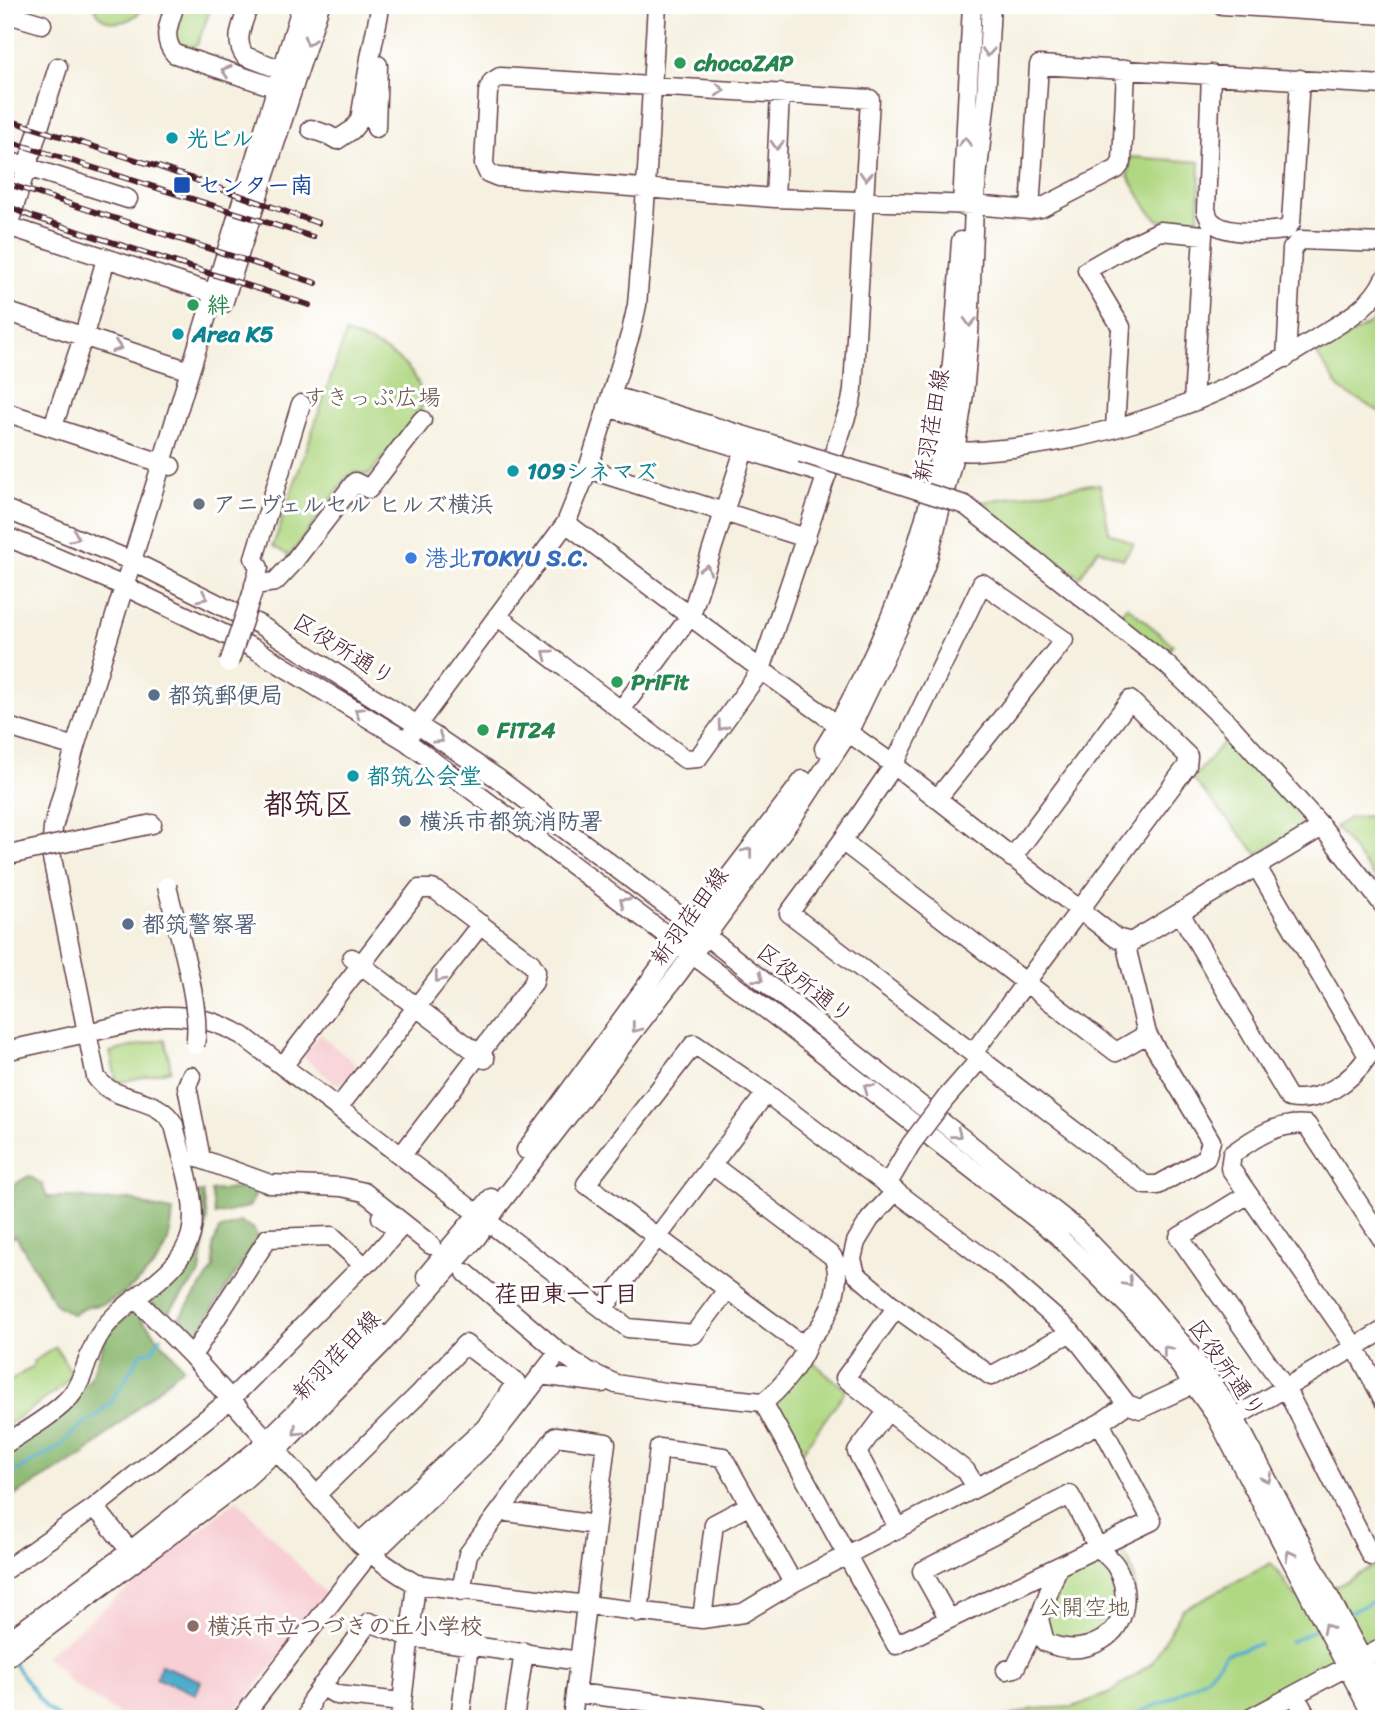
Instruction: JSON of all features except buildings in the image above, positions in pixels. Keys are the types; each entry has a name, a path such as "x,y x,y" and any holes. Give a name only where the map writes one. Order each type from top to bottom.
{"street":[{"path":"175,5 166,37 170,49 176,54 287,82"},
{"path":"249,5 238,39 240,50 245,56 287,82"},
{"path":"287,82 302,5"},
{"path":"5,1444 65,1403 80,1382 102,1330 173,1266 185,1252 191,1233 193,1213 190,1196 170,1116 150,1105 104,1088 96,1077 51,853 53,828 75,747 126,587 137,564 287,82 320,5"},
{"path":"406,741 566,523 616,403 637,305 657,5"},
{"name":"新羽荏田線","path":"17,1640 244,1480 272,1445 483,1218 685,948 789,800 843,729 900,592 964,394 969,335 968,205 972,5"},
{"name":"新羽荏田線","path":"968,205 986,98 991,5"},
{"path":"1222,5 1384,15"},
{"path":"376,128 380,10"},
{"path":"312,129 337,141 360,120 380,10"},
{"path":"5,13 38,23"},
{"path":"1030,210 1039,65 1384,85"},
{"path":"58,67 6,229 220,295"},
{"path":"497,616 685,759 698,758 761,670 853,389 865,202 870,99 500,78 492,82 488,92 484,164 488,173 498,177 775,198 865,202 968,205 1030,210 1041,208 1117,169 1122,162 1126,69"},
{"path":"1211,74 1206,211 1211,222 1224,228 1250,232 1285,230 1292,223 1300,79"},
{"path":"775,198 780,93"},
{"path":"5,160 128,199"},
{"path":"1115,428 1121,327 1087,270 1160,231 1203,235 1194,402"},
{"path":"1286,358 1293,249 1300,240 1384,243"},
{"path":"53,426 106,258"},
{"path":"948,450 967,453 1043,445 1115,428 1194,402 1286,358 1351,317 1371,300 1384,279"},
{"path":"166,465 190,371 220,295"},
{"path":"5,311 190,371"},
{"path":"616,403 744,450 827,475"},
{"path":"616,403 801,453 965,505 1166,664 1230,726 1322,827 1384,906"},
{"path":"229,663 259,568 254,558 299,411"},
{"path":"5,412 166,465"},
{"path":"253,590 275,582 355,482 369,489 422,420"},
{"path":"621,710 691,615 744,450"},
{"path":"589,469 806,538"},
{"name":"区役所通り","path":"5,509 137,564 261,625 417,724 497,778 698,930 1076,1228 1142,1296 1214,1385 1228,1422 1355,1663 1384,1700"},
{"path":"566,523 761,670 894,765 1078,909 1125,942 1131,942 1322,827"},
{"name":"区役所通り","path":"5,536 126,587 253,649 406,741 685,948 1058,1235 1144,1322 1228,1422"},
{"path":"937,799 1064,640 982,583 894,765 789,913 1145,1185 1158,1185 1206,1158 1211,1141 1147,1034 1125,942"},
{"path":"1012,858 1130,699 1188,756 1187,766 1078,909 977,1056 911,1144 892,1188 856,1242 852,1259 856,1274 896,1308 991,1376 1071,1332"},
{"path":"5,726 75,747"},
{"path":"5,856 152,824"},
{"path":"842,841 1116,1052 1147,1034"},
{"path":"1180,912 1289,1098 1301,1101 1324,1094 1345,1082 1362,1066 1368,1056 1257,867"},
{"path":"167,886 192,993 197,1037 195,1045"},
{"path":"283,1066 357,961 419,889 437,891 481,924 531,963 536,971 534,982 482,1056 401,1156"},
{"path":"338,1108 481,924"},
{"path":"357,961 482,1056"},
{"path":"5,1051 163,1016 187,1015 222,1025 283,1066 628,1328 694,1334 727,1290"},
{"path":"809,1338 798,1342 586,1184 694,1044 766,1093 1006,1275 1071,1332 1127,1404 1140,1409 1183,1389"},
{"path":"191,1076 187,1086 201,1159 270,1184 342,1187 364,1192 431,1245"},
{"path":"603,1308 766,1093"},
{"path":"1384,1242 1307,1125 1291,1123 1254,1138 1232,1154 1230,1168 1355,1347 1384,1401"},
{"path":"540,1375 763,1402 773,1396 807,1349 809,1338 827,1316 838,1274 837,1263 832,1256 712,1165"},
{"path":"1247,1195 1179,1237 1286,1389 1371,1556 1384,1550"},
{"path":"5,1570 95,1507 231,1399 363,1265 371,1261 398,1230 380,1216 378,1203"},
{"path":"192,1356 268,1238 332,1236 363,1265"},
{"path":"466,1273 559,1352 590,1372 616,1384"},
{"path":"135,1298 192,1356 379,1562 416,1584 639,1613 702,1619 743,1613 793,1583 1100,1423 1127,1404"},
{"path":"896,1308 845,1378 966,1471 976,1487"},
{"path":"1228,1422 1384,1330"},
{"path":"317,1494 418,1395 465,1344 516,1382 485,1428 359,1543"},
{"path":"381,1546 491,1438 559,1352"},
{"path":"763,1402 896,1645 1153,1521 1100,1423"},
{"path":"887,1412 858,1452 899,1529"},
{"path":"461,1591 468,1554 556,1436 606,1443 572,1719"},
{"name":"新羽荏田線","path":"17,1640 130,1550 272,1445"},
{"path":"639,1613 659,1448 723,1457 793,1583"},
{"path":"948,1619 922,1571 1070,1495 1100,1548 1116,1565 1123,1580 1125,1602 1118,1624 1107,1637 1091,1646 1058,1648 1045,1642 1039,1619"},
{"path":"702,1619 714,1524 750,1506"},
{"path":"95,1507 130,1550"},
{"path":"500,1511 595,1525"},
{"path":"241,1719 362,1563"},
{"path":"1006,1670 1015,1668 1039,1619 1058,1567"},
{"path":"320,1686 337,1695 401,1710 416,1584"},
{"name":"区役所通り","path":"1314,1585 1348,1634 1355,1663"},
{"path":"307,1719 312,1699 320,1686 369,1622 410,1637 579,1661"},
{"path":"5,1659 17,1640"},
{"path":"460,1719 468,1645"},
{"path":"1249,1719 1384,1647"},
{"path":"514,1719 524,1652"},
{"path":"1355,1663 1359,1667 1364,1687 1362,1694 1374,1719"},
{"path":"576,1693 755,1714 755,1719"},
{"path":"1295,1695 1308,1719"}],"shaded area":[{"path":"319,1034 357,1065 342,1083 334,1083 303,1056"},
{"name":"横浜市立つづきの丘小学校","path":"237,1500 328,1596 230,1719 127,1719 74,1685 45,1656"}],"green space":[{"path":"94,5 145,5 140,12 126,21 110,22 103,19"},
{"path":"182,5 212,5 197,45 186,46 175,42 172,32"},
{"path":"1130,157 1200,162 1199,217 1189,224 1158,220 1147,208 1128,176"},
{"path":"1384,315 1384,414 1341,390 1317,355"},
{"name":"すきっぷ広場","path":"346,333 382,348 406,366 417,380 425,404 369,475 356,472 346,479 290,556 273,546"},
{"path":"1091,484 1100,485 1109,532 1134,544 1123,559 1098,549 1080,577 975,503"},
{"path":"1127,606 1173,645 1161,659 1115,620"},
{"path":"1228,736 1306,823 1258,855 1193,779"},
{"path":"1368,816 1384,829 1384,889 1335,827 1349,818"},
{"path":"165,1039 171,1070 117,1083 110,1052"},
{"path":"29,1176 42,1184 47,1197 79,1197 100,1201 130,1199 173,1211 168,1240 161,1257 138,1281 111,1301 85,1308 73,1315 55,1304 16,1236 5,1241 5,1190"},
{"path":"254,1187 255,1196 249,1207 215,1215 211,1191"},
{"path":"203,1192 207,1219 200,1274 165,1316 145,1297 179,1270 197,1193"},
{"path":"240,1222 253,1228 258,1239 194,1338 189,1341 176,1322 214,1268 213,1246 219,1230"},
{"path":"134,1310 183,1367 85,1454 5,1501 5,1449 89,1381 108,1333"},
{"path":"56,1347 72,1374 62,1387 5,1427 5,1385"},
{"path":"807,1357 846,1390 801,1453 772,1403"},
{"name":"公開空地","path":"1116,1543 1131,1566 1134,1588 1126,1619 1114,1637 1043,1646 1049,1576"},
{"path":"1384,1560 1384,1639 1235,1719 1001,1719 1033,1709 1073,1707 1110,1693 1152,1663 1182,1610 1271,1563 1296,1597 1339,1585"}],"water":[{"path":"161,1665 201,1681 196,1694 156,1678"}],"waterway":[{"path":"5,1475 59,1447 83,1424 93,1419 111,1402 142,1352 152,1351 161,1337"},
{"path":"1345,1615 1384,1596"},
{"path":"1290,1642 1319,1628"},
{"path":"1125,1719 1166,1701 1206,1678 1226,1654 1259,1644"},
{"path":"11,1660 46,1708 61,1719"}],"railway":[{"path":"5,119 159,167 318,223"},
{"path":"5,140 313,237"},
{"path":"5,183 316,283"},
{"path":"5,205 30,216 309,305"}],"place":[{"name":"chocoZAP","path":"680,63"},
{"name":"光ビル","path":"172,138"},
{"name":"センター南","path":"182,185"},
{"name":"絆","path":"193,305"},
{"name":"Area K5","path":"178,334"},
{"name":"109シネマズ","path":"513,471"},
{"name":"アニヴェルセル ヒルズ横浜","path":"199,504"},
{"name":"港北TOKYU S.C.","path":"411,558"},
{"name":"PriFit","path":"617,682"},
{"name":"都筑郵便局","path":"154,695"},
{"name":"FiT24","path":"483,730"},
{"name":"都筑公会堂","path":"353,776"},
{"name":"横浜市都筑消防署","path":"405,821"},
{"name":"都筑警察署","path":"128,924"},
{"name":"横浜市立つづきの丘小学校","path":"193,1626"}],"district":[{"name":"都筑区","path":"308,804"},
{"name":"荏田東一丁目","path":"566,1294"}]}
